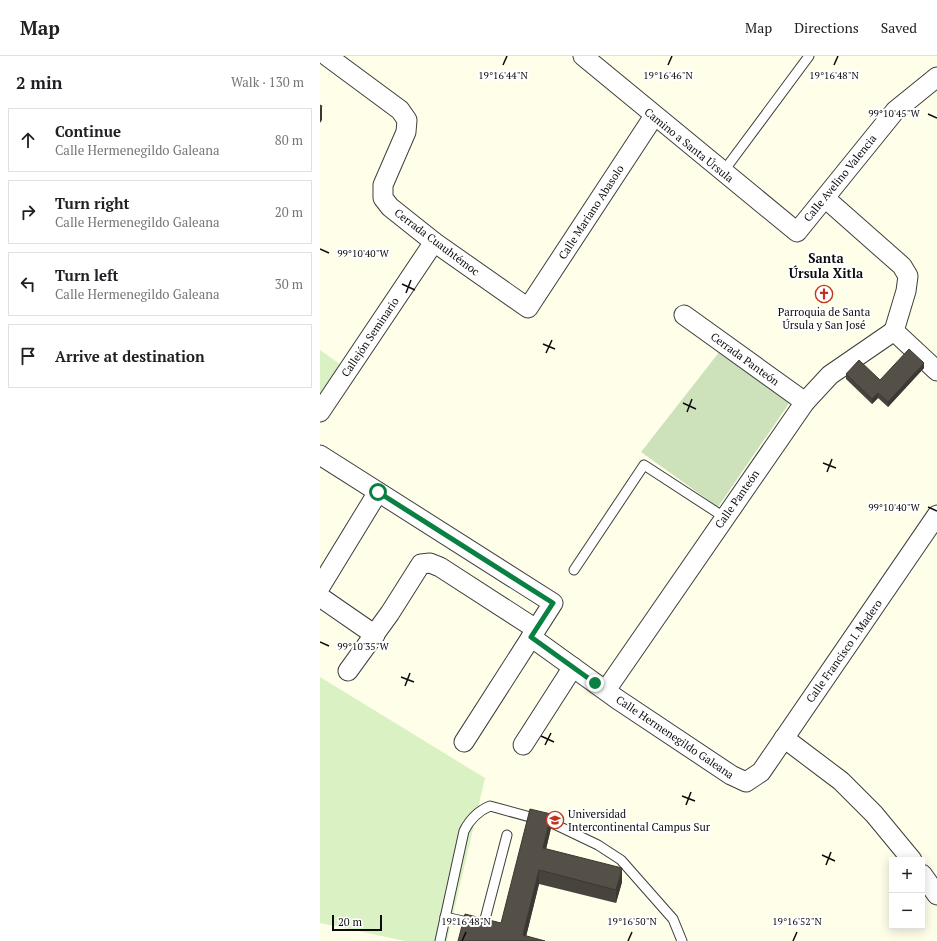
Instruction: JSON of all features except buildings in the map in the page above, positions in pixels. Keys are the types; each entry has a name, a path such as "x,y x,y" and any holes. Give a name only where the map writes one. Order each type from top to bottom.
{"street":[{"name":"Cerrada Cuauhtémoc","path":"327,56 400,110 407,120 406,132 383,185 383,198 390,207 434,242 528,308"},
{"name":"Camino a Santa Úrsula","path":"583,56 654,116 797,232"},
{"name":"Calle Avelino Valencia","path":"797,232 895,111 937,77"},
{"name":"Calle Mariano Abasolo","path":"528,308 654,116"},
{"path":"825,198 902,266 908,276 906,290 894,331 937,371"},
{"name":"Callejón Seminario","path":"320,412 434,242"},
{"name":"Cerrada Panteón","path":"684,316 805,402"},
{"name":"Calle Panteón","path":"606,690 724,517 805,402 830,375 894,331"},
{"path":"320,455 553,603 464,742"},
{"path":"320,587 378,492"},
{"name":"Calle Francisco I. Madero","path":"746,782 761,772 937,515"},
{"name":"Calle Hermenegildo Galeana","path":"375,635 420,564 430,563 440,567 534,633 573,667 606,690 731,775 746,782"},
{"path":"320,597 375,635 348,671"},
{"path":"523,746 573,667"},
{"path":"784,738 841,781 874,814 910,857"},
{"path":"925,878 937,895"}],"lane":[{"path":"723,172 809,56"},
{"path":"574,570 644,465 724,517"},
{"path":"440,941 464,831 469,821 481,810 490,806 552,823 598,845 621,860 673,919 682,941"},
{"path":"445,917 482,925 484,923 507,835"}],"green space":[{"path":"320,350 341,365 320,400"},
{"path":"720,351 792,399 718,507 641,452"},
{"path":"320,677 485,778 447,941 405,941 320,923"}],"place":[{"name":"Parroquia de Santa Úrsula y San José","path":"824,294"},
{"name":"Universidad Intercontinental Campus Sur","path":"555,820"}],"district":[{"name":"Santa Úrsula Xitla","path":"826,266"}],"route":[{"path":"378,492 553,603 531,637 595,683"}]}
